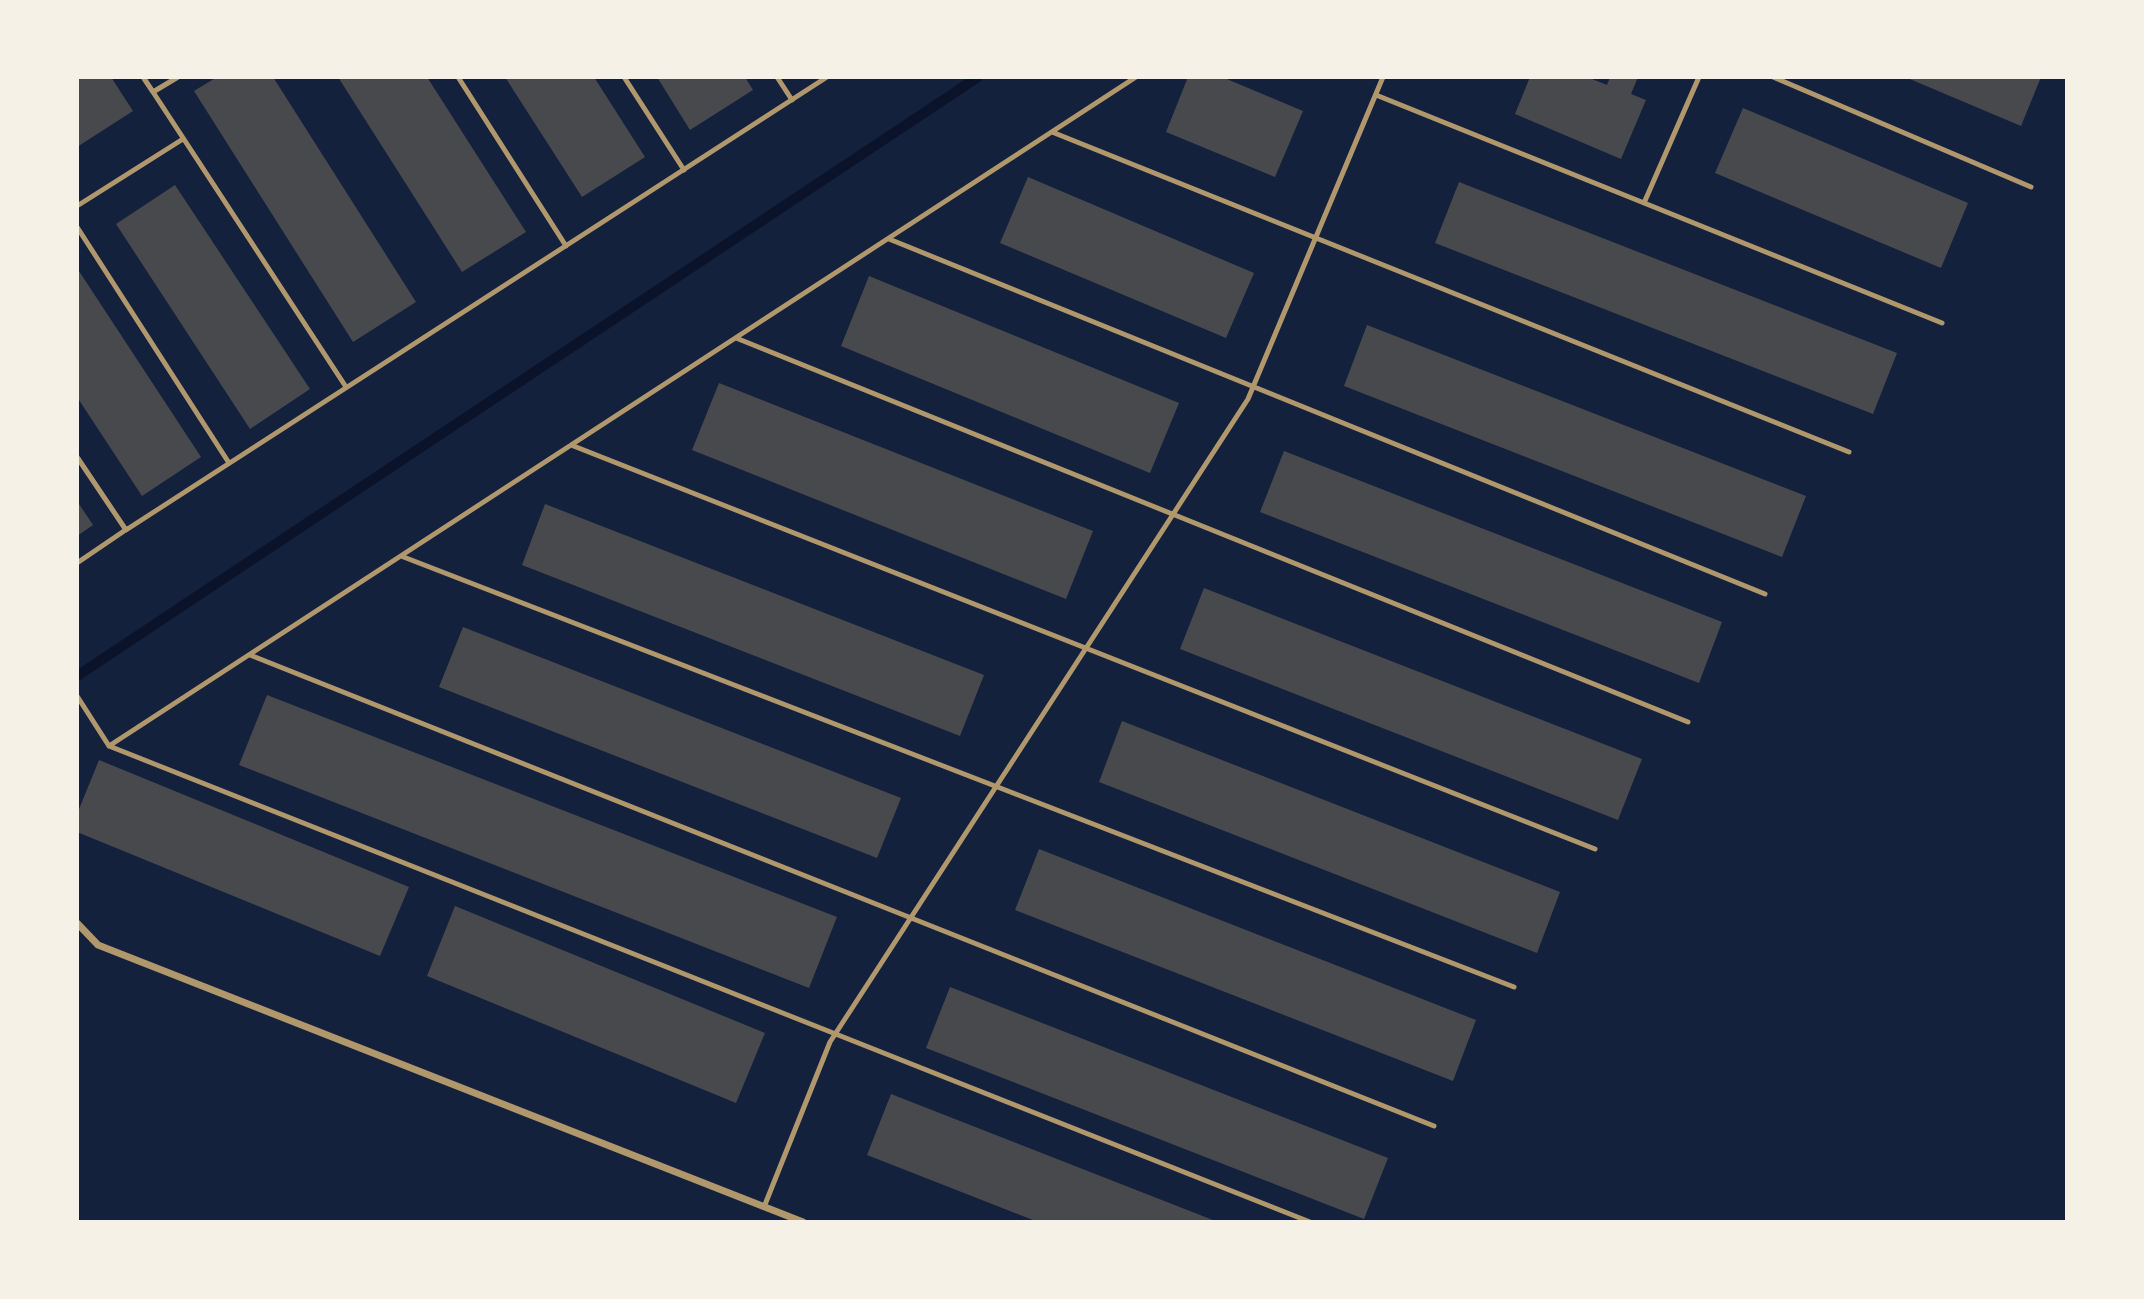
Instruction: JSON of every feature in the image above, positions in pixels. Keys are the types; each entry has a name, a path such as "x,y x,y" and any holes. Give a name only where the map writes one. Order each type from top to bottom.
{"street":[{"path":"77,923 98,946 803,1222"}],"lane":[{"path":"143,77 346,387"},
{"path":"153,92 178,77"},
{"path":"458,77 566,246"},
{"path":"624,77 684,170"},
{"path":"777,77 792,100"},
{"path":"77,563 827,77"},
{"path":"109,746 1136,77"},
{"path":"764,1207 830,1042 1248,399 1383,77"},
{"path":"1644,203 1699,77"},
{"path":"1773,77 2031,187"},
{"path":"1376,95 1942,323"},
{"path":"1052,132 1849,452"},
{"path":"77,206 183,139"},
{"path":"77,227 229,463"},
{"path":"888,239 1765,594"},
{"path":"736,338 1688,722"},
{"path":"571,445 1595,849"},
{"path":"77,457 125,530 132,526"},
{"path":"401,556 1514,987"},
{"path":"250,654 1434,1126"},
{"path":"77,696 109,746 1310,1222"}],"building":[{"path":"77,77 111,77 133,111 77,147"},
{"path":"217,77 273,77 416,302 353,342 194,91"},
{"path":"338,77 427,77 526,232 462,272"},
{"path":"505,77 594,77 645,157 582,197"},
{"path":"657,77 745,77 753,90 690,130"},
{"path":"1188,77 1222,77 1303,111 1275,177 1166,132"},
{"path":"1530,77 1587,77 1607,85 1610,77 1638,77 1631,94 1646,100 1621,159 1515,114"},
{"path":"1905,77 2041,77 2021,126"},
{"path":"1743,108 1968,203 1941,268 1715,173"},
{"path":"1028,177 1254,273 1226,338 1000,243"},
{"path":"1459,182 1897,353 1873,414 1435,243"},
{"path":"175,185 310,389 250,429 116,224"},
{"path":"77,268 201,457 142,496 77,397"},
{"path":"869,276 1179,403 1150,473 841,346"},
{"path":"1367,325 1806,496 1782,557 1344,386"},
{"path":"719,383 1093,531 1066,599 692,450"},
{"path":"1284,451 1722,622 1699,683 1260,512"},
{"path":"77,501 93,525 77,536"},
{"path":"545,504 984,675 960,736 522,565"},
{"path":"1204,588 1642,759 1618,820 1180,649"},
{"path":"463,627 901,798 877,858 439,687"},
{"path":"267,695 837,917 809,988 239,765"},
{"path":"1122,721 1560,892 1537,953 1099,782"},
{"path":"99,760 409,887 380,956 77,832 77,814"},
{"path":"1039,849 1476,1020 1453,1081 1015,910"},
{"path":"455,906 765,1033 736,1103 427,976"},
{"path":"950,987 1388,1158 1364,1219 926,1048"},
{"path":"891,1094 1218,1222 1038,1222 867,1155"}],"waterway":[{"path":"77,676 978,77"}]}
